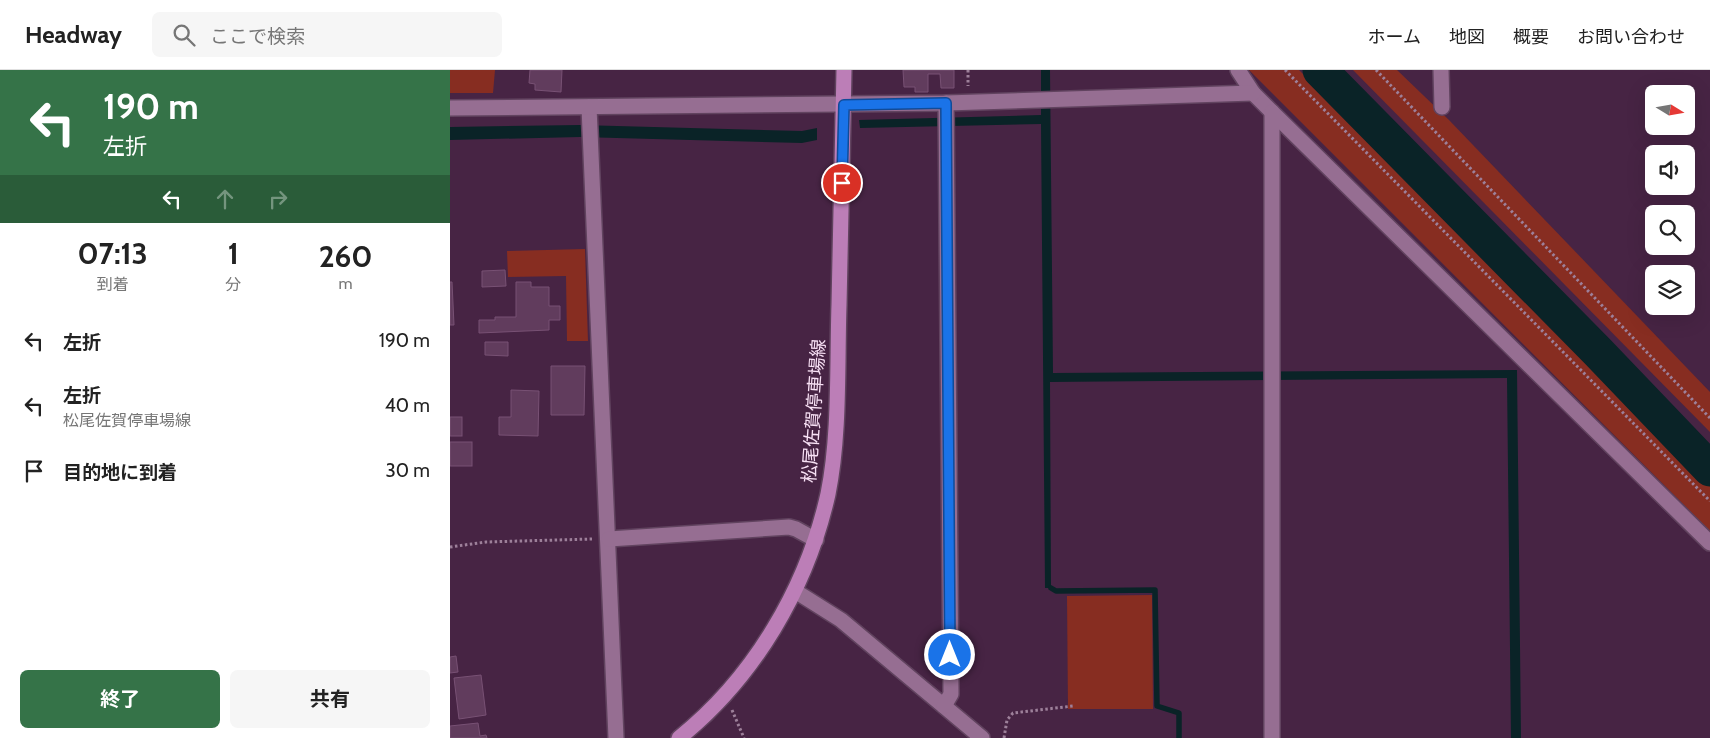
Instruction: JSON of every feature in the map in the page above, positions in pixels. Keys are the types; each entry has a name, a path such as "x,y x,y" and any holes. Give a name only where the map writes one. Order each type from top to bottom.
{"main road":[{"name":"松尾佐賀停車場線","path":"679,738 726,696 762,647 795,590 816,540 828,492 836,420 844,70"}],"street":[{"path":"1238,70 1253,92 1272,112 1710,543"},
{"path":"1441,70 1442,107"},
{"path":"450,108 589,113 844,105 946,107 1055,99 1253,92"},
{"path":"944,706 951,694 946,107"},
{"path":"1272,112 1272,738"},
{"path":"589,113 609,539 616,738"},
{"path":"609,539 788,528 796,529 816,540"},
{"path":"795,590 841,620 982,738"}],"path":[{"path":"1285,70 1710,501"},
{"path":"1376,70 1710,418"},
{"path":"450,547 486,542 609,539"},
{"path":"726,696 744,738"},
{"path":"1004,738 1007,720 1012,713 1073,706"}],"shaded area":[{"path":"450,70 495,70 493,93 450,93"},
{"path":"1041,70 1050,70 1053,373 1517,370 1521,738 1511,738 1507,378 1050,382 1051,588 1045,588 1041,124 860,128 859,120 1041,115"},
{"path":"1249,70 1299,70 1710,484 1710,531"},
{"path":"1353,70 1397,70 1449,120 1710,392 1710,432"},
{"path":"580,125 802,131 817,128 817,140 802,143 580,137 450,140 450,127"},
{"path":"585,249 588,341 567,341 566,276 508,277 507,251"},
{"path":"1152,595 1153,709 1068,709 1067,596"}],"building":[{"path":"530,70 562,70 561,92 535,90 535,84 529,83"},
{"path":"903,70 954,70 954,88 941,88 940,74 928,74 928,92 915,92 915,87 904,87"},
{"path":"505,270 506,286 482,287 482,271"},
{"path":"450,282 452,282 454,325 450,325"},
{"path":"516,282 531,282 531,287 549,287 549,306 560,306 560,320 549,320 549,330 479,333 479,320 495,320 495,317 516,317"},
{"path":"485,342 508,342 508,356 485,355"},
{"path":"551,366 585,366 584,415 551,415"},
{"path":"511,390 539,391 538,436 499,435 499,417 511,417"},
{"path":"450,417 462,417 462,436 450,436"},
{"path":"450,442 472,442 472,466 450,466"},
{"path":"456,656 458,672 450,673 450,657"},
{"path":"481,675 486,715 459,719 454,678"},
{"path":"478,723 480,736 486,735 487,738 450,738 450,726"}],"waterway":[{"path":"1320,70 1598,352 1710,469"},
{"path":"1051,588 1056,591 1155,590 1157,706 1179,713 1179,738"}],"route":[{"path":"842,183 844,105 946,103 950,655"}]}
